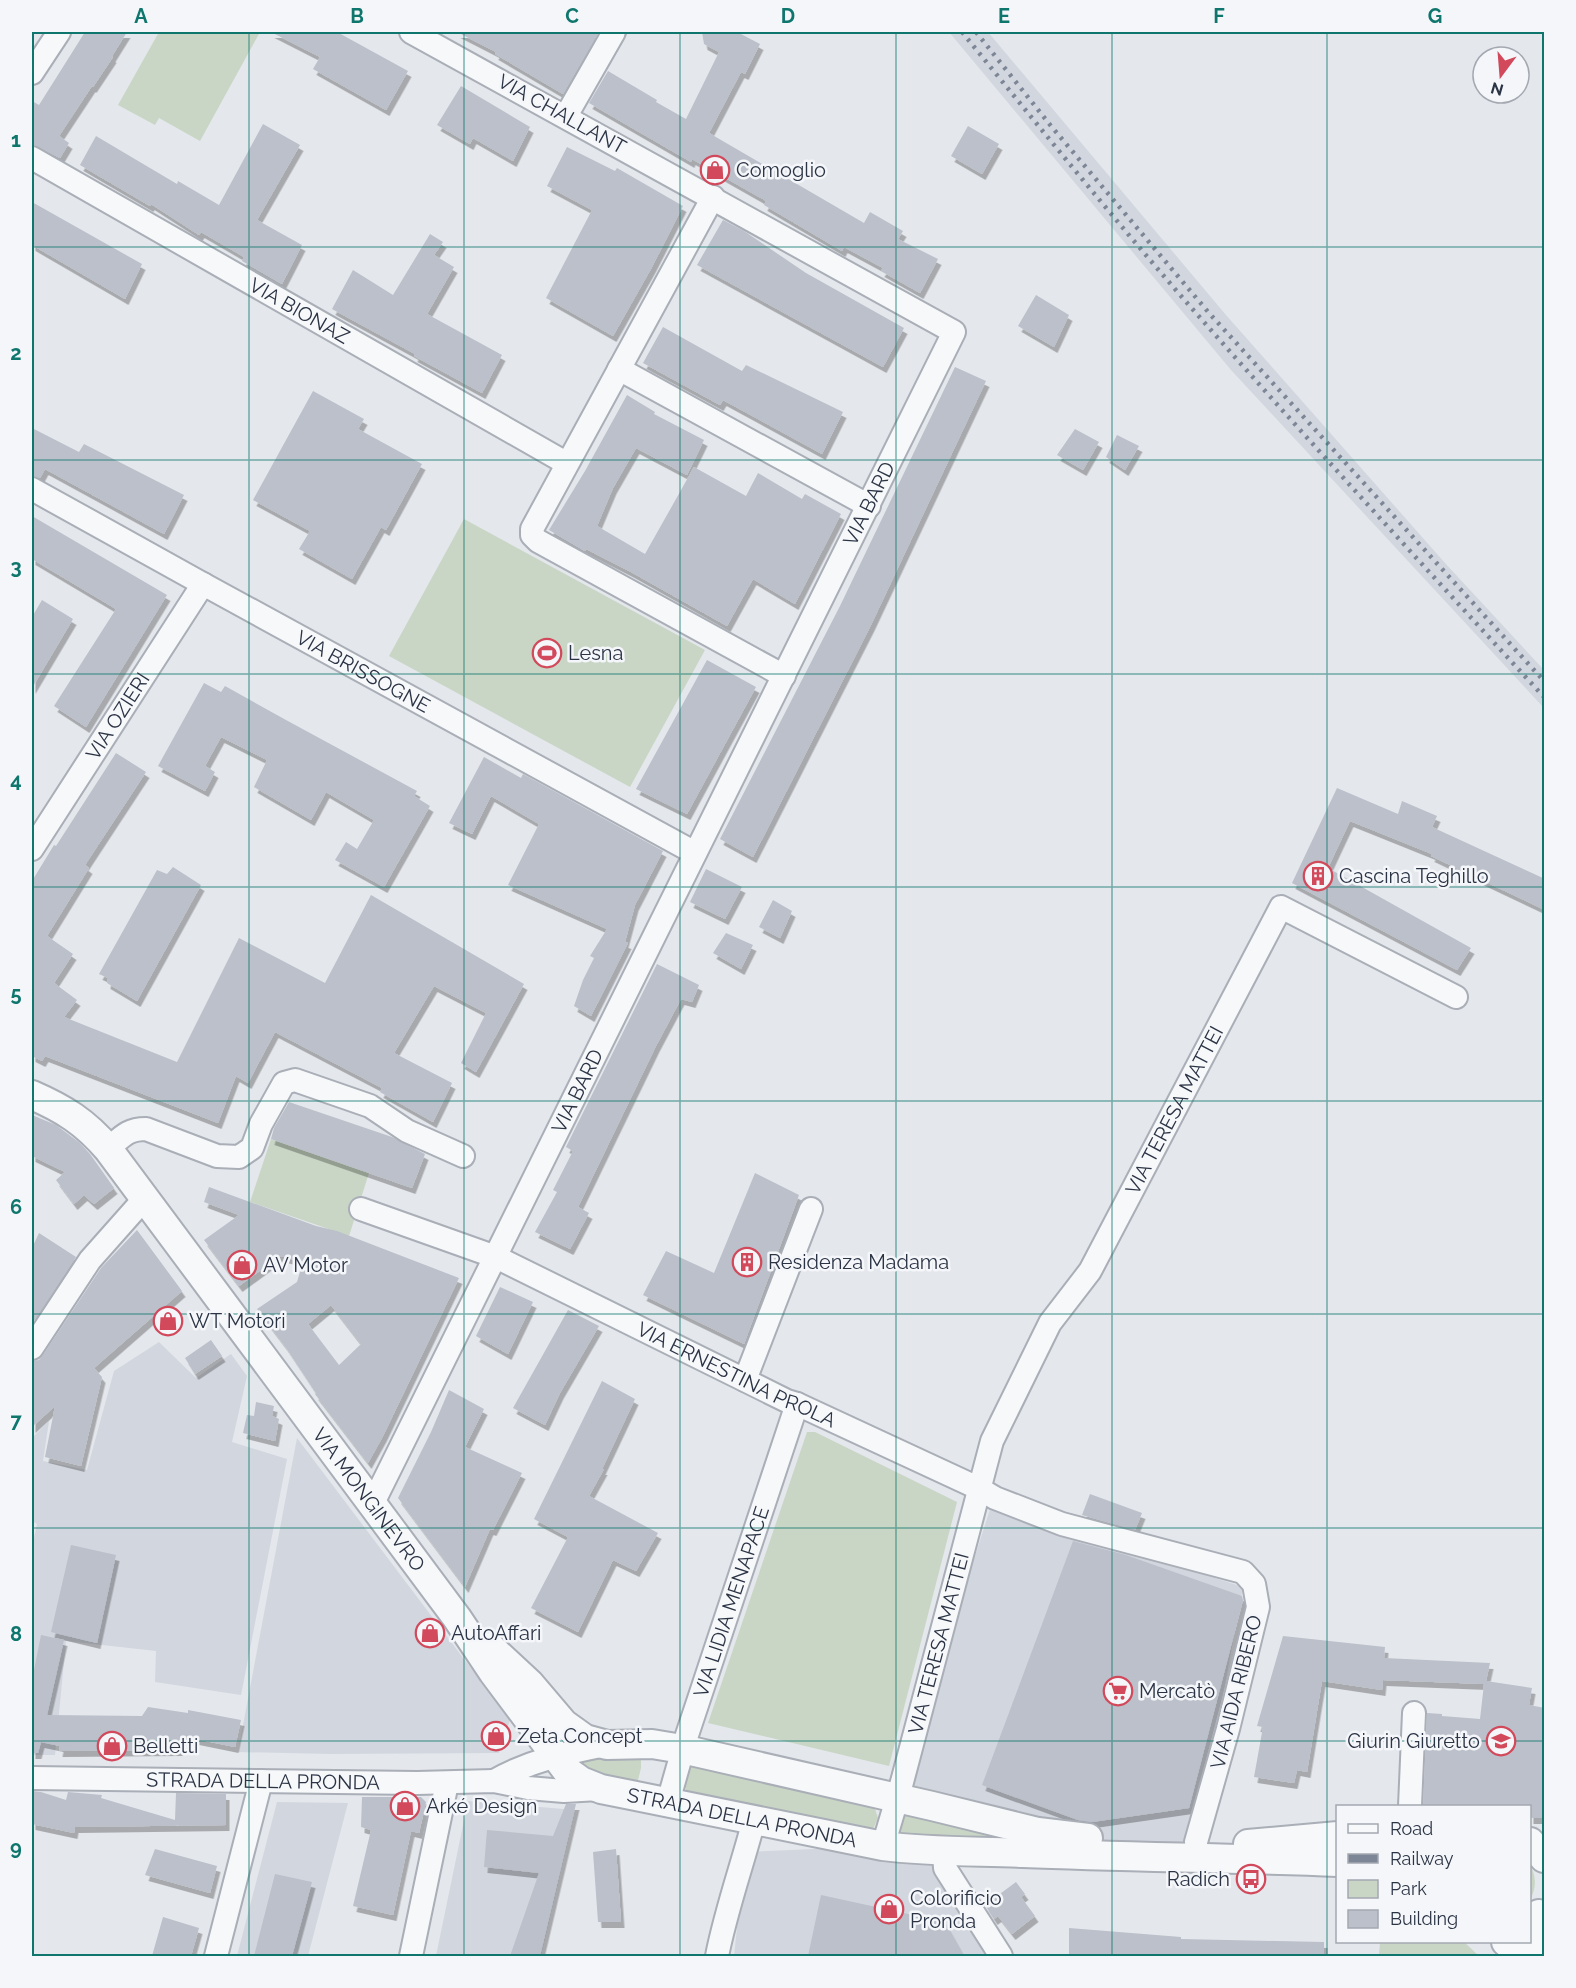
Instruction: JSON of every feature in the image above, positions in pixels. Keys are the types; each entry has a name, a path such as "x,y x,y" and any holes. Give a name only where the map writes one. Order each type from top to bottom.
{"street":[{"path":"32,73 59,32"},
{"name":"VIA CHALLANT","path":"411,32 567,116 954,332"},
{"path":"567,116 614,32"},
{"name":"VIA BIONAZ","path":"32,158 566,463"},
{"path":"712,197 566,463 532,529 532,535 538,541 784,676"},
{"name":"VIA BARD","path":"372,1505 954,332"},
{"path":"619,369 868,506"},
{"name":"VIA BRISSOGNE","path":"32,489 695,853"},
{"name":"VIA OZIERI","path":"32,849 202,584"},
{"name":"VIA TERESA MATTEI","path":"897,1798 992,1441 1050,1323 1090,1271 1281,907 1456,997"},
{"path":"108,1149 128,1132 135,1129 146,1129 218,1156 239,1157 252,1148 261,1124 284,1083 295,1080 370,1106 407,1131 462,1156"},
{"name":"VIA MONGINEVRO","path":"32,1095 77,1118 93,1131 108,1149 457,1618 493,1672 567,1771 581,1781 601,1788"},
{"path":"32,1348 90,1260 145,1198"},
{"name":"VIA ERNESTINA PROLA","path":"361,1209 496,1257 786,1401 798,1404 978,1488"},
{"path":"745,1380 811,1209"},
{"name":"VIA LIDIA MENAPACE","path":"668,1802 682,1749 798,1404"},
{"name":"VIA AIDA RIBERO","path":"978,1488 995,1498 1078,1529 1243,1572 1254,1584 1258,1606 1228,1729 1196,1842"},
{"name":"STRADA DELLA PRONDA","path":"457,1618 530,1684 571,1730 585,1738 608,1744"},
{"path":"1410,1805 1414,1713"},
{"path":"520,1767 530,1741 532,1725"},
{"name":"STRADA DELLA PRONDA","path":"494,1781 520,1767 555,1755 608,1744 652,1744 1048,1833 1104,1839 1171,1840 1336,1853"},
{"name":"STRADA DELLA PRONDA","path":"32,1779 447,1783 494,1781 528,1788 564,1791 601,1788 882,1846 944,1852 1170,1858 1336,1853"},
{"path":"216,1956 261,1781"},
{"path":"411,1956 447,1783"},
{"name":"STRADA DELLA PRONDA","path":"882,1846 897,1798"},
{"path":"717,1956 724,1919 736,1887 754,1820"},
{"path":"1531,1841 1545,1858"},
{"path":"944,1852 945,1868 1001,1956"},
{"path":"1538,1914 1538,1936 1544,1956"},
{"path":"1508,1943 1523,1956"}],"shaded area":[{"path":"949,32 988,32 1226,315 1445,563 1544,670 1544,708 1231,370"},
{"path":"159,1342 196,1378 231,1354 247,1376 232,1442 287,1459 241,1695 155,1682 156,1651 66,1641 55,1755 32,1755 32,1547 37,1524 32,1521 32,1438 49,1421 43,1461 87,1470 114,1371"},
{"path":"297,1438 510,1720 499,1753 238,1752"},
{"path":"991,1506 1243,1587 1196,1842 944,1852 1007,1956 734,1956 745,1852 883,1846"},
{"path":"468,1801 575,1810 541,1956 436,1956"},
{"path":"277,1802 348,1803 308,1956 237,1956"}],"green space":[{"path":"159,32 260,32 200,141 159,118 155,125 118,105"},
{"name":"Lesna","path":"464,519 705,650 630,787 389,656"},
{"path":"271,1139 369,1173 349,1236 250,1202"},
{"path":"807,1432 815,1432 957,1502 889,1766 708,1723"},
{"path":"641,1754 641,1768 637,1784 584,1774 569,1758"},
{"path":"693,1765 873,1803 878,1818 874,1827 866,1832 694,1799 686,1789 684,1779 685,1771"},
{"path":"903,1812 1060,1849 897,1834"},
{"path":"1531,1866 1534,1873 1534,1891 1531,1898"},
{"path":"1380,1943 1465,1943 1479,1956 1379,1956"}],"building":[{"path":"85,32 127,32 113,57 59,136 69,143 60,158 32,144 32,101 39,105"},
{"path":"271,32 337,32 408,71 386,110 313,69 320,57"},
{"path":"457,32 599,32 563,94 495,54 496,52"},
{"path":"702,32 737,32 760,44 745,74 741,72 709,133 864,223 870,212 903,231 898,239 938,259 920,293 881,271 883,268 844,247 842,251 764,205 766,201 692,159 691,162 589,103 608,71 686,119 719,52 704,44"},
{"path":"461,86 530,127 513,161 473,138 470,144 437,125"},
{"path":"263,124 300,145 257,220 302,245 282,284 242,261 244,257 201,232 199,235 151,204 150,206 80,165 96,136 177,184 178,181 219,205"},
{"path":"968,126 999,144 982,174 951,156"},
{"path":"567,147 615,171 617,168 683,206 613,336 546,298 592,210 547,186"},
{"path":"32,202 142,264 125,299 32,245"},
{"path":"723,220 744,231 806,273 904,328 883,367 697,265"},
{"path":"430,234 443,242 434,255 454,267 427,314 502,355 482,393 332,309 353,270 393,295"},
{"path":"1036,295 1069,315 1054,347 1018,326"},
{"path":"663,327 742,371 746,365 843,412 822,454 723,400 720,405 643,363"},
{"path":"955,367 986,381 871,625 753,857 720,839 840,606"},
{"path":"313,391 364,419 358,429 422,464 386,530 381,527 352,579 299,549 310,531 253,500"},
{"path":"627,395 655,412 654,414 704,440 687,475 636,448 613,488 597,526 645,554 694,467 746,496 758,473 802,499 805,494 841,514 795,604 753,579 727,626 631,572 586,549 585,551 549,530"},
{"path":"32,428 79,452 84,444 184,495 164,534 45,469 40,478 32,476"},
{"path":"1075,429 1099,442 1083,470 1057,455"},
{"path":"1117,435 1139,446 1125,470 1106,457"},
{"path":"32,516 167,595 86,727 54,706 116,609 32,559"},
{"path":"42,600 73,619 32,688 32,617"},
{"path":"707,660 756,687 687,814 636,789"},
{"path":"204,683 221,692 225,686 417,791 414,796 430,806 384,887 335,860 346,842 357,849 374,820 326,792 311,820 254,787 267,760 221,737 205,766 215,772 205,791 158,766"},
{"path":"116,753 146,772 85,865 89,868 47,936 73,954 54,983 77,1000 64,1017 177,1062 239,938 325,983 371,895 524,984 476,1072 461,1063 486,1013 434,986 394,1053 452,1083 433,1122 380,1092 382,1088 275,1032 248,1083 236,1076 218,1123 45,1056 42,1061 32,1056 32,881"},
{"path":"484,757 521,778 523,774 663,851 635,905 625,942 628,943 591,1016 574,1006 594,958 590,956 607,929 508,885 539,824 491,796 472,834 449,823"},
{"name":"Cascina Teghillo","path":"1337,788 1398,814 1402,801 1437,816 1432,827 1545,879 1545,910 1431,856 1432,854 1350,821 1328,868 1471,948 1457,970 1292,883"},
{"path":"173,867 201,885 137,1001 107,983 108,978 99,974 157,870 167,874"},
{"path":"706,869 742,887 725,919 690,902"},
{"path":"773,900 792,911 780,938 759,927"},
{"path":"726,933 753,945 741,969 713,953"},
{"path":"657,964 699,985 692,1002 681,999 656,1046 578,1207 589,1213 570,1249 535,1232 557,1192 553,1190 573,1151 566,1147"},
{"path":"289,1102 392,1137 425,1154 412,1188 271,1139 274,1128"},
{"path":"32,1115 56,1125 80,1143 114,1188 94,1204 84,1195 74,1204 56,1180 65,1172 32,1156"},
{"name":"Residenza Madama","path":"755,1173 799,1195 744,1344 643,1295 666,1251 714,1273"},
{"path":"209,1187 316,1226 337,1231 459,1278 368,1463 315,1394 285,1346 257,1309 297,1282 303,1262 280,1256 239,1286 204,1240 239,1215 204,1202","holes":["331,1305 361,1344 339,1365 308,1324"]},
{"path":"137,1230 182,1291 94,1368 102,1377 81,1466 45,1457 55,1406 32,1427 32,1361 39,1360 101,1268"},
{"path":"39,1233 76,1257 32,1324 32,1248"},
{"path":"500,1287 533,1302 508,1354 476,1336"},
{"path":"568,1310 599,1326 560,1393 545,1425 513,1408"},
{"path":"211,1340 222,1356 195,1374 185,1358"},
{"path":"602,1381 635,1399 602,1469 604,1469 589,1496 658,1533 636,1571 613,1560 578,1632 531,1608 568,1537 534,1519"},
{"path":"449,1390 484,1409 465,1447 522,1473 493,1530 490,1529 465,1587 398,1498"},
{"path":"256,1402 274,1406 272,1416 279,1419 275,1441 243,1433 247,1415 254,1416"},
{"path":"1090,1494 1142,1513 1135,1530 1082,1515"},
{"name":"Mercatò","path":"1073,1541 1126,1555 1242,1596 1243,1600 1189,1808 1092,1822 1078,1820 982,1785"},
{"path":"71,1545 116,1555 97,1643 51,1632"},
{"path":"41,1635 64,1640 47,1715 142,1716 148,1707 188,1713 188,1710 241,1720 235,1747 181,1736 179,1750 59,1751 60,1746 41,1742 38,1753 32,1753 32,1680"},
{"path":"1283,1636 1385,1647 1384,1658 1490,1663 1486,1681 1532,1688 1529,1705 1545,1708 1545,1818 1531,1818 1531,1805 1423,1805 1427,1713 1480,1719 1484,1684 1383,1680 1382,1690 1322,1681 1307,1772 1297,1770 1294,1783 1254,1777 1263,1727 1257,1726"},
{"path":"32,1791 66,1800 68,1792 102,1795 101,1798 175,1820 176,1793 226,1794 226,1825 75,1827 74,1833 32,1824"},
{"path":"362,1797 421,1797 426,1802 419,1833 411,1831 393,1915 353,1906 371,1830 361,1827"},
{"path":"566,1804 576,1804 540,1956 510,1956 539,1873 484,1867 487,1830 553,1836"},
{"path":"155,1849 217,1866 210,1893 145,1875"},
{"path":"616,1849 621,1922 598,1922 593,1852"},
{"path":"275,1874 312,1882 292,1956 254,1956"},
{"path":"1016,1882 1025,1894 1021,1897 1035,1916 1012,1934 998,1916 994,1919 985,1905"},
{"path":"821,1895 945,1922 964,1956 808,1956"},
{"path":"163,1917 199,1928 191,1956 152,1956"},
{"path":"1069,1928 1181,1937 1181,1939 1324,1942 1324,1956 1069,1956"}],"railway":[{"path":"962,32 1111,214 1203,321 1544,697"},
{"path":"976,32 1051,126 1209,313 1544,681"}],"place":[{"name":"Comoglio","path":"715,170"},
{"name":"Lesna","path":"547,653"},
{"name":"Cascina Teghillo","path":"1318,876"},
{"name":"Residenza Madama","path":"747,1262"},
{"name":"AV Motor","path":"242,1265"},
{"name":"WT Motori","path":"168,1321"},
{"name":"AutoAffari","path":"430,1633"},
{"name":"Mercatò","path":"1118,1691"},
{"name":"Zeta Concept","path":"496,1736"},
{"name":"Giurin Giuretto","path":"1501,1741"},
{"name":"Belletti","path":"112,1746"},
{"name":"Arké Design","path":"405,1806"},
{"name":"Radich","path":"1251,1879"},
{"name":"Colorificio Pronda","path":"889,1909"}]}
